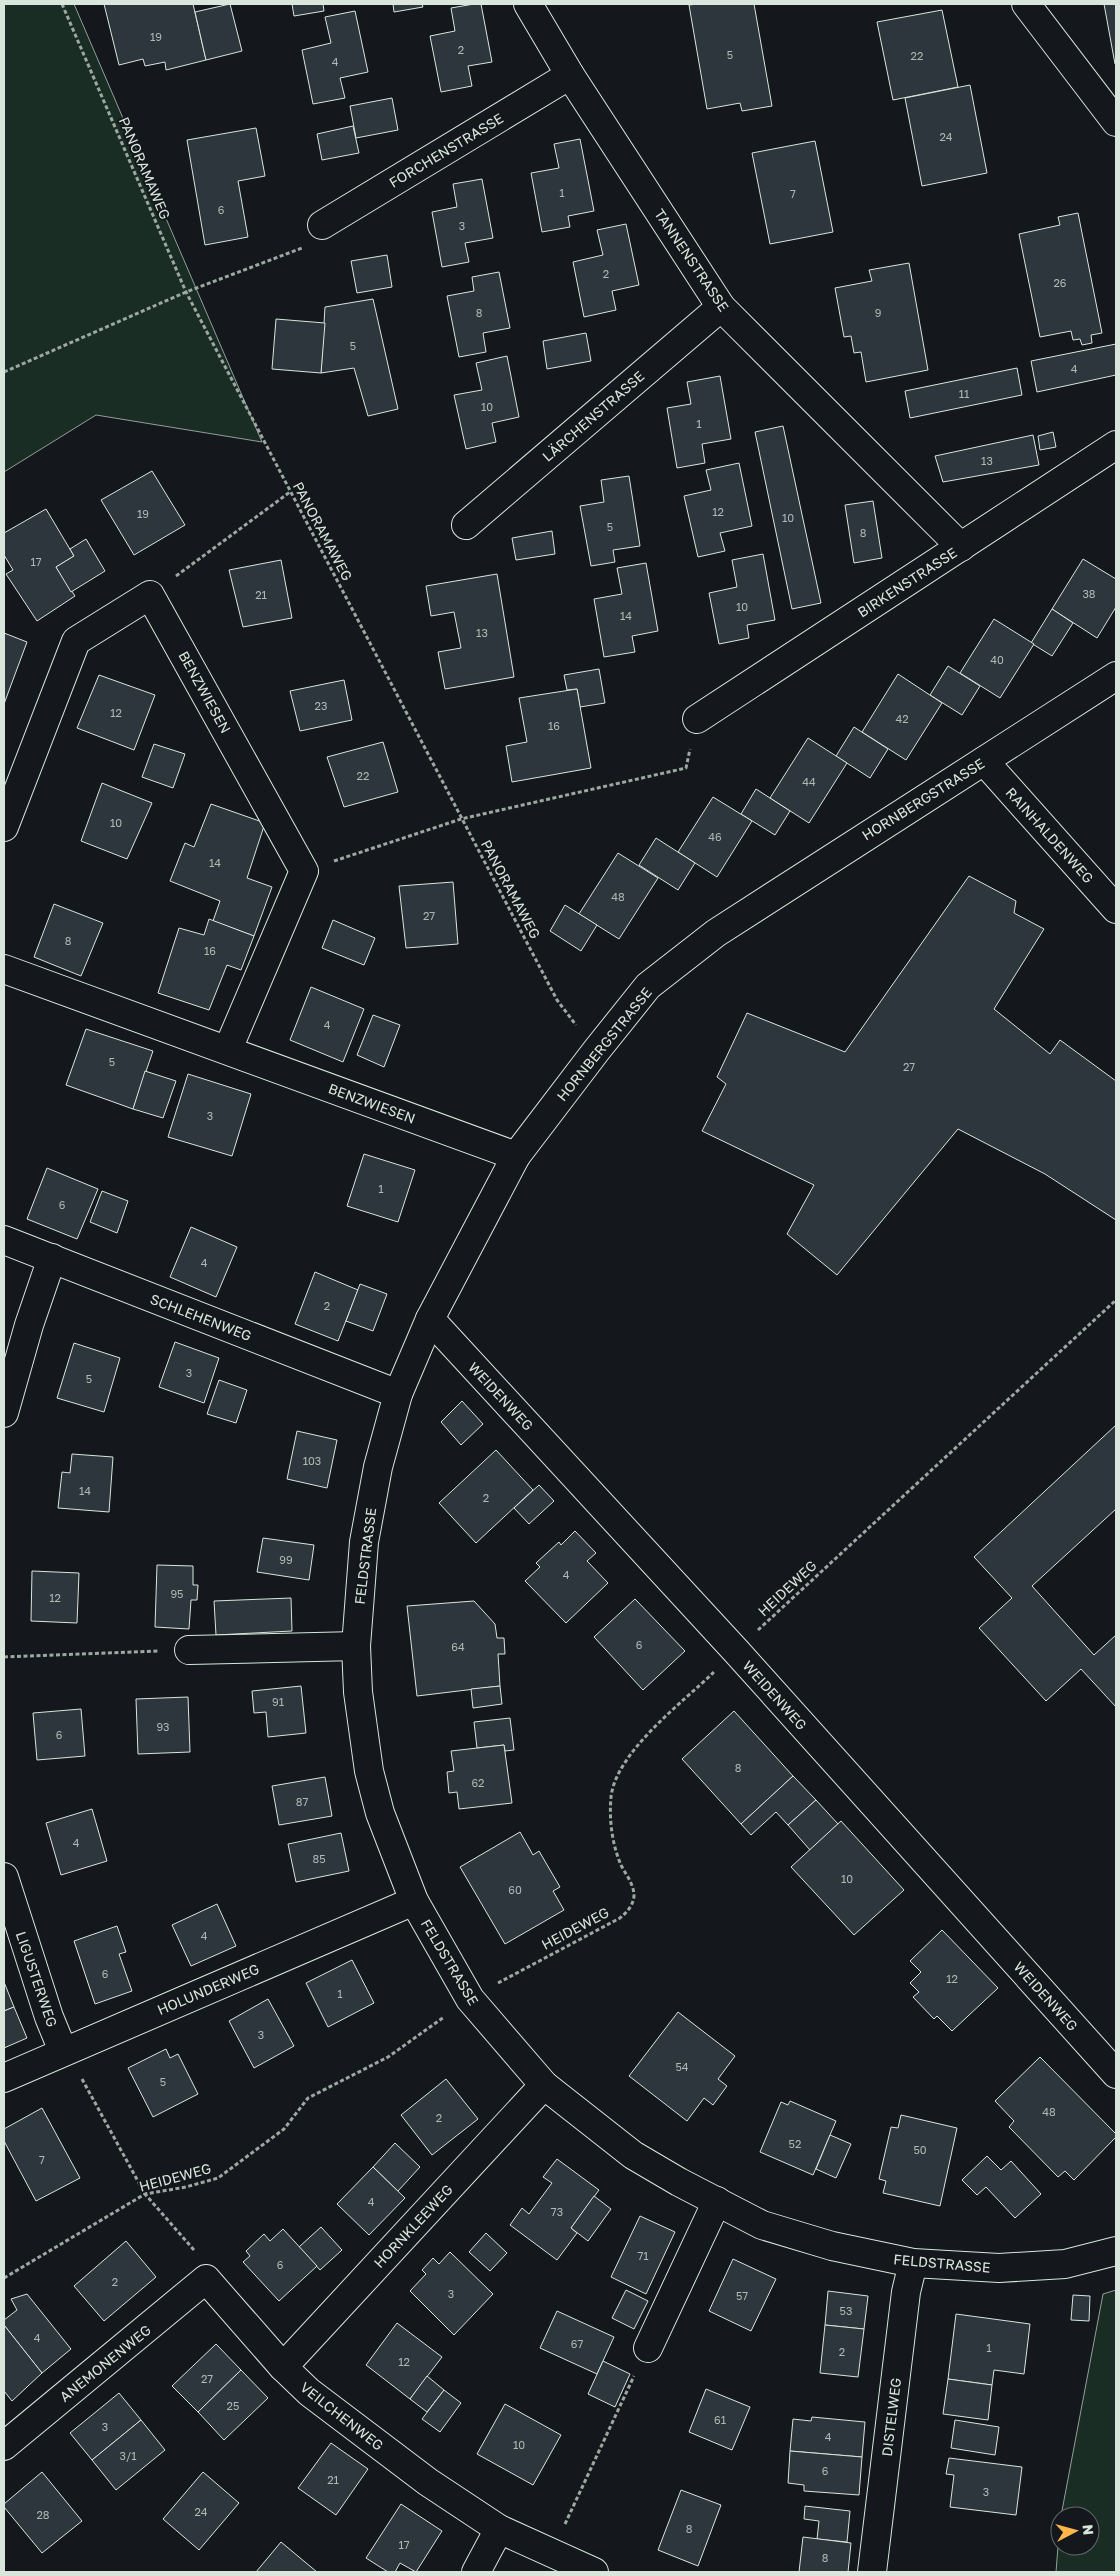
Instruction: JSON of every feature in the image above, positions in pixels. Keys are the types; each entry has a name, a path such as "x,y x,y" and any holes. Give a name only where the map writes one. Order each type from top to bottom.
{"street":[{"name":"TANNENSTRASSE","path":"528,4 570,75 721,307 961,546"},
{"path":"1026,4 1116,122"},
{"name":"FORCHENSTRASSE","path":"322,225 570,75"},
{"name":"LÄRCHENSTRASSE","path":"466,525 721,307"},
{"name":"BIRKENSTRASSE","path":"697,719 1116,445"},
{"path":"4,827 76,641 150,595"},
{"name":"BENZWIESEN","path":"150,595 304,871"},
{"name":"HORNBERGSTRASSE","path":"378,1467 398,1394 430,1319 516,1156 648,986 716,933 1116,676"},
{"name":"RAINHALDENWEG","path":"984,761 1116,909"},
{"path":"228,1049 304,871"},
{"name":"BENZWIESEN","path":"4,969 228,1049 516,1156"},
{"name":"SCHLEHENWEG","path":"4,1240 398,1394"},
{"path":"4,1413 29,1326 52,1258"},
{"name":"WEIDENWEG","path":"430,1319 736,1651 1116,2074"},
{"name":"FELDSTRASSE","path":"378,1467 364,1542 356,1646 358,1692 369,1771 380,1813 414,1901 470,1999 544,2085 633,2155 717,2202 762,2225 832,2246 913,2263 999,2268 1065,2264 1116,2251"},
{"path":"189,1650 356,1646"},
{"name":"LIGUSTERWEG","path":"4,1877 48,2017 63,2051"},
{"name":"HOLUNDERWEG","path":"4,2078 414,1901"},
{"name":"HORNKLEEWEG","path":"283,2367 544,2085"},
{"path":"648,2348 717,2202"},
{"name":"DISTELWEG","path":"872,2572 906,2292 913,2263"},
{"name":"VEILCHENWEG","path":"206,2279 283,2367 309,2392 420,2476 498,2529 594,2572"},
{"name":"ANEMONENWEG","path":"4,2446 206,2279"},
{"path":"476,2572 498,2529"}],"path":[{"name":"PANORAMAWEG","path":"62,4 186,292 557,1000 596,1051"},
{"path":"4,372 186,292 301,250 322,225"},
{"path":"150,595 290,492"},
{"path":"304,871 461,819 686,768 697,719"},
{"name":"HEIDEWEG","path":"4,2278 146,2194 186,2187 218,2178 284,2129 308,2098 388,2057 470,1999 620,1918 629,1910 634,1898 632,1885 621,1864 610,1821 611,1795 619,1770 633,1750 736,1651 1116,1300"},
{"path":"4,1657 189,1650"},
{"path":"63,2051 80,2076 146,2194 207,2265 206,2279"},
{"path":"551,2554 648,2348"}],"green space":[{"path":"4,4 74,4 262,442 96,415 4,472"},
{"path":"1116,2290 1116,2572 1056,2572 1057,2556 1100,2556 1100,2506 1063,2506 1103,2294"}],"building":[{"path":"104,4 193,4 206,60 166,70 165,62 145,66 143,59 119,65"},
{"path":"230,4 242,51 206,60 195,12"},
{"path":"292,4 323,4 324,11 294,16"},
{"path":"393,4 422,4 423,7 394,12"},
{"path":"481,4 492,62 468,66 472,86 441,92 430,36 455,31 451,8"},
{"path":"754,4 772,106 742,111 740,103 707,109 689,5"},
{"path":"1104,4 1116,4 1116,64 1115,64"},
{"path":"942,10 958,87 893,100 877,22"},
{"path":"355,11 368,72 340,78 345,98 313,104 302,50 331,43 325,17"},
{"path":"970,85 987,173 922,186 905,98"},
{"path":"392,98 398,130 356,138 350,106"},
{"path":"353,126 359,153 322,160 317,134"},
{"path":"256,128 265,176 238,181 248,237 205,245 187,140"},
{"path":"580,139 594,211 568,216 570,227 542,232 531,173 559,168 554,144"},
{"path":"815,141 833,232 770,244 752,153"},
{"path":"482,179 493,238 465,243 469,262 442,267 432,212 457,207 453,184"},
{"path":"1078,213 1102,333 1091,335 1092,343 1082,345 1080,339 1073,340 1071,331 1040,337 1019,234 1060,225 1058,217"},
{"path":"626,224 639,285 612,291 616,310 584,317 573,262 603,255 597,230"},
{"path":"387,255 392,287 357,293 351,261"},
{"path":"909,263 928,370 866,382 861,352 854,353 851,336 844,337 835,288 872,281 869,270"},
{"path":"499,272 510,328 483,333 486,352 459,357 447,296 474,291 472,277"},
{"path":"373,299 398,409 368,416 354,368 321,373 325,307"},
{"path":"276,319 325,323 321,373 272,369"},
{"path":"586,333 591,361 547,369 543,341"},
{"path":"1116,344 1116,375 1037,392 1031,361"},
{"path":"507,356 519,417 492,423 496,442 466,449 454,395 482,390 476,363"},
{"path":"1017,368 1022,395 910,418 905,391"},
{"path":"720,376 731,439 702,444 705,463 677,468 667,408 691,404 687,382"},
{"path":"783,426 821,603 792,609 755,432"},
{"path":"1053,432 1056,447 1040,450 1038,436"},
{"path":"1033,435 1039,465 943,482 935,456"},
{"path":"739,463 752,526 720,533 725,551 698,557 684,496 711,490 706,470"},
{"path":"152,471 185,525 134,555 101,500"},
{"path":"629,476 640,546 613,550 615,562 591,566 580,506 604,502 601,480"},
{"path":"873,501 882,558 854,563 845,505"},
{"path":"46,509 74,556 56,567 75,596 37,621 6,574 13,570 4,555 4,533"},
{"path":"552,531 555,554 516,560 512,538"},
{"path":"86,539 105,571 71,592 56,567 74,556 70,549"},
{"path":"763,554 775,620 747,625 749,638 719,644 709,593 737,587 732,560"},
{"path":"1083,559 1116,579 1116,607 1097,638 1052,609"},
{"path":"281,560 292,618 243,627 229,570"},
{"path":"646,563 658,631 632,636 635,652 604,657 594,599 622,594 617,568"},
{"path":"497,574 514,677 445,689 438,652 461,648 454,612 431,616 426,586"},
{"path":"1052,609 1073,623 1052,656 1031,643"},
{"path":"994,619 1034,644 1000,698 960,673"},
{"path":"4,633 27,642 4,704"},
{"path":"948,666 980,686 962,715 930,695"},
{"path":"599,669 605,703 580,707 577,689 567,690 564,675"},
{"path":"898,674 942,703 906,760 862,732"},
{"path":"99,675 155,695 134,750 77,728"},
{"path":"344,680 352,720 300,731 290,691"},
{"path":"577,689 591,768 512,782 506,746 527,742 519,698"},
{"path":"854,727 888,749 870,778 836,756"},
{"path":"808,738 847,763 809,823 770,798"},
{"path":"383,742 398,792 344,807 327,757"},
{"path":"154,744 185,754 173,788 142,777"},
{"path":"102,783 152,803 127,859 81,841"},
{"path":"756,789 790,811 775,835 741,814"},
{"path":"713,797 752,821 717,877 678,852"},
{"path":"211,804 265,823 247,878 272,887 254,936 213,921 220,901 170,881 185,843 194,847"},
{"path":"656,838 695,863 678,890 639,865"},
{"path":"618,853 658,878 619,939 579,914"},
{"path":"969,876 1016,901 1014,913 1044,929 994,1009 1050,1054 1060,1040 1116,1081 1116,1220 1045,1174 958,1129 837,1275 787,1234 814,1185 702,1131 726,1084 717,1077 747,1013 845,1052"},
{"path":"453,882 458,944 406,948 399,886"},
{"path":"54,904 103,923 81,976 34,957"},
{"path":"565,905 597,925 581,951 550,931"},
{"path":"209,919 254,936 241,970 227,965 209,1010 158,993 179,928 204,935"},
{"path":"333,920 375,938 364,965 322,948"},
{"path":"311,987 364,1009 343,1062 290,1040"},
{"path":"373,1015 400,1025 384,1067 357,1055"},
{"path":"86,1029 153,1051 133,1109 66,1085"},
{"path":"145,1071 176,1081 163,1118 133,1109"},
{"path":"188,1074 251,1094 232,1156 168,1137"},
{"path":"364,1154 415,1170 398,1222 347,1206"},
{"path":"47,1168 98,1189 77,1239 27,1219"},
{"path":"102,1191 128,1201 117,1233 90,1222"},
{"path":"191,1227 237,1247 216,1297 170,1277"},
{"path":"315,1272 358,1290 338,1341 295,1324"},
{"path":"360,1284 387,1294 373,1331 346,1321"},
{"path":"175,1342 219,1358 204,1403 159,1387"},
{"path":"74,1343 120,1358 104,1412 57,1398"},
{"path":"219,1380 247,1390 236,1423 207,1414"},
{"path":"462,1401 483,1424 461,1445 441,1422"},
{"path":"1116,1425 1116,1509 1032,1586 1094,1655 1116,1635 1116,1707 1081,1669 1046,1701 979,1628 1012,1598 974,1557"},
{"path":"297,1431 337,1440 327,1488 287,1479"},
{"path":"496,1450 533,1490 476,1543 439,1503"},
{"path":"72,1454 113,1457 109,1512 58,1508 62,1472 70,1473"},
{"path":"539,1485 554,1501 529,1524 514,1508"},
{"path":"575,1531 596,1553 587,1561 608,1583 566,1623 525,1581 540,1567 536,1563 559,1542 561,1545"},
{"path":"263,1538 314,1545 309,1580 257,1572"},
{"path":"157,1565 193,1566 193,1585 198,1585 197,1600 191,1600 189,1629 155,1627"},
{"path":"32,1571 79,1573 77,1623 31,1621"},
{"path":"291,1598 292,1631 216,1635 214,1601"},
{"path":"635,1599 685,1651 643,1690 594,1637"},
{"path":"474,1601 495,1624 497,1638 504,1638 505,1654 498,1654 500,1686 417,1696 407,1606"},
{"path":"301,1686 306,1733 268,1737 266,1712 254,1713 252,1691"},
{"path":"500,1686 502,1704 473,1708 471,1689"},
{"path":"188,1697 190,1752 138,1754 136,1699"},
{"path":"81,1709 85,1756 37,1760 33,1713"},
{"path":"734,1711 793,1776 741,1824 682,1759"},
{"path":"510,1718 514,1750 505,1751 504,1745 477,1748 474,1722"},
{"path":"504,1745 512,1803 459,1809 457,1792 449,1793 447,1772 454,1771 451,1751"},
{"path":"793,1776 816,1800 788,1825 776,1812 751,1835 741,1824"},
{"path":"325,1777 332,1816 279,1825 272,1786"},
{"path":"816,1800 838,1824 810,1850 788,1825"},
{"path":"92,1809 107,1861 61,1875 46,1823"},
{"path":"841,1821 904,1890 854,1935 791,1867"},
{"path":"520,1832 533,1855 539,1851 560,1887 553,1891 564,1910 505,1944 460,1867"},
{"path":"341,1833 349,1871 296,1882 288,1844"},
{"path":"217,1904 236,1946 191,1966 172,1925"},
{"path":"117,1926 126,1952 119,1954 132,1991 95,2004 74,1941"},
{"path":"942,1930 998,1988 952,2031 937,2016 934,2019 913,1997 919,1992 910,1983 921,1972 910,1961"},
{"path":"352,1960 374,2003 328,2027 306,1983"},
{"path":"4,1982 14,2007 4,2011"},
{"path":"268,1999 294,2046 254,2068 229,2021"},
{"path":"14,2007 27,2038 4,2048 4,2011"},
{"path":"678,2012 735,2056 718,2079 727,2086 713,2105 704,2098 687,2121 629,2076"},
{"path":"166,2049 170,2058 178,2054 198,2094 153,2117 128,2068"},
{"path":"1040,2057 1116,2134 1116,2137 1074,2180 1065,2171 1058,2177 1009,2127 1014,2121 995,2101"},
{"path":"446,2079 478,2119 432,2155 401,2115"},
{"path":"790,2101 836,2121 813,2175 760,2152 781,2102 788,2105"},
{"path":"42,2108 80,2178 36,2201 4,2141 4,2129"},
{"path":"901,2115 957,2128 940,2206 883,2193 886,2181 879,2179 891,2127 898,2128"},
{"path":"830,2135 851,2144 836,2178 816,2169"},
{"path":"395,2143 420,2167 398,2191 373,2167"},
{"path":"987,2156 1001,2170 1011,2161 1041,2194 1015,2218 986,2187 977,2195 962,2180"},
{"path":"557,2159 599,2190 571,2228 577,2233 557,2260 510,2225 522,2208 529,2214 552,2183 543,2177"},
{"path":"373,2167 405,2198 369,2235 337,2204"},
{"path":"594,2196 611,2209 588,2241 571,2228"},
{"path":"640,2216 675,2232 646,2294 611,2277"},
{"path":"321,2227 342,2250 320,2270 299,2247"},
{"path":"283,2229 317,2266 279,2301 243,2262 250,2256 246,2251 264,2234 270,2241"},
{"path":"486,2233 507,2253 490,2271 469,2252"},
{"path":"126,2241 156,2277 104,2321 74,2286"},
{"path":"450,2252 493,2294 454,2335 410,2291 426,2274 422,2270 433,2258 439,2264"},
{"path":"733,2259 776,2279 751,2331 709,2311"},
{"path":"626,2290 648,2301 634,2329 612,2318"},
{"path":"828,2291 868,2296 864,2329 825,2325"},
{"path":"27,2294 71,2349 42,2373 4,2325 4,2320 17,2310 11,2299"},
{"path":"1073,2295 1090,2296 1089,2321 1071,2320"},
{"path":"557,2311 614,2337 597,2374 540,2348"},
{"path":"956,2314 1030,2324 1024,2374 994,2370 992,2385 948,2379"},
{"path":"397,2323 442,2357 410,2399 366,2365"},
{"path":"4,2325 42,2373 12,2401 4,2391"},
{"path":"825,2325 864,2329 858,2377 820,2373"},
{"path":"216,2344 241,2370 198,2412 172,2386"},
{"path":"603,2361 630,2374 615,2407 588,2394"},
{"path":"241,2370 268,2398 224,2440 198,2412"},
{"path":"427,2376 444,2390 427,2412 410,2399"},
{"path":"948,2379 992,2385 988,2420 943,2414"},
{"path":"706,2389 750,2407 732,2450 689,2432"},
{"path":"444,2390 461,2403 440,2432 422,2419"},
{"path":"119,2393 141,2420 92,2460 70,2433"},
{"path":"505,2404 561,2435 533,2485 477,2454"},
{"path":"812,2417 865,2422 862,2457 790,2451 793,2419 811,2421"},
{"path":"141,2420 165,2450 116,2490 92,2460"},
{"path":"955,2420 999,2427 995,2455 951,2448"},
{"path":"331,2443 368,2469 336,2515 298,2488"},
{"path":"790,2451 862,2457 859,2495 804,2491 804,2485 788,2483"},
{"path":"949,2458 1022,2467 1016,2515 950,2507 954,2475 946,2474"},
{"path":"42,2472 82,2521 42,2553 4,2507 4,2504"},
{"path":"203,2472 239,2503 199,2550 163,2519"},
{"path":"681,2490 721,2505 698,2566 658,2550"},
{"path":"401,2504 442,2531 416,2572 400,2563 395,2572 388,2572 366,2558"},
{"path":"805,2506 850,2511 847,2542 817,2539 819,2521 804,2519"},
{"path":"803,2537 851,2543 848,2572 799,2572"},
{"path":"281,2542 317,2572 256,2572"}]}
